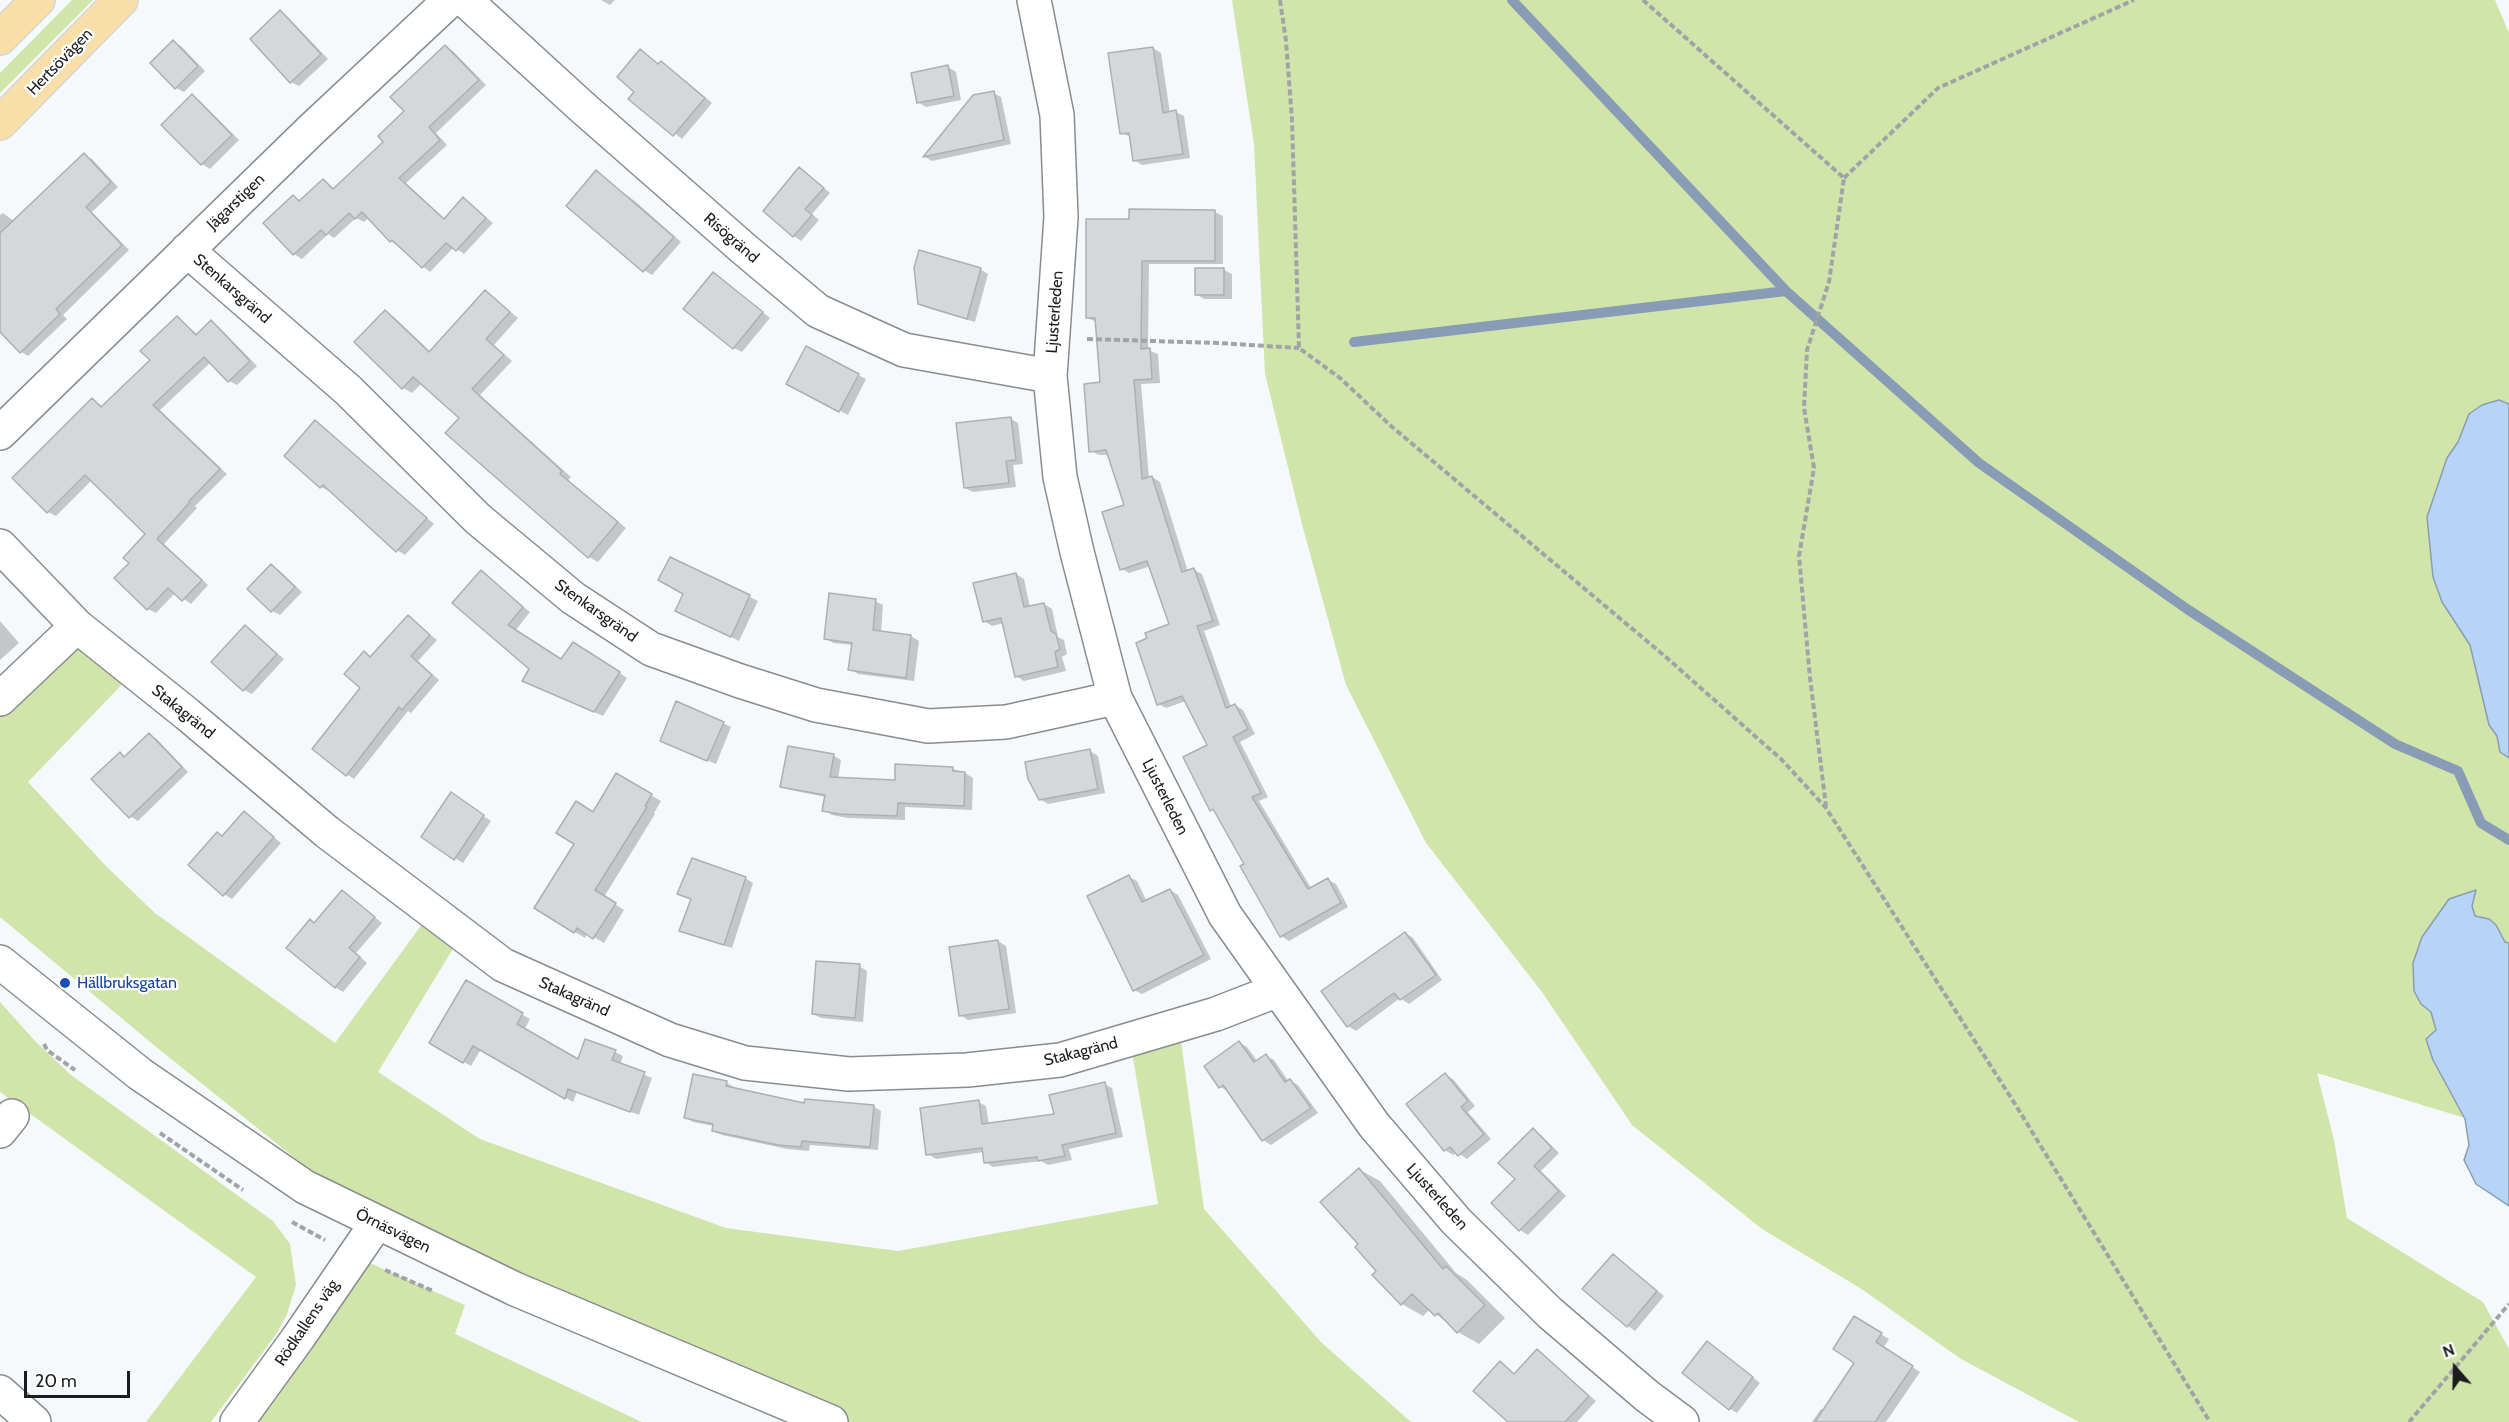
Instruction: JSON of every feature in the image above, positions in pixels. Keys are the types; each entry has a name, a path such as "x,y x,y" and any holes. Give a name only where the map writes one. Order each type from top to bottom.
{"main road":[{"path":"0,38 38,0"},
{"name":"Hertsövägen","path":"0,123 121,0"}],"street":[{"name":"Jägarstigen","path":"0,433 187,250 450,0"},
{"name":"Risögränd","path":"465,0 580,106 818,311 904,350 1050,376"},
{"name":"Ljusterleden","path":"1034,0 1056,115 1061,217 1050,376 1060,477 1115,698 1225,915 1374,1125 1456,1221 1550,1313 1647,1396 1682,1422"},
{"name":"Stenkarsgränd","path":"187,250 348,390 478,519 573,598 651,649 816,705 928,726 1006,722 1115,698"},
{"path":"0,546 77,626 0,699"},
{"name":"Stakagränd","path":"77,626 187,714 327,832 503,965 670,1040 745,1063 849,1074 967,1070 1060,1060 1216,1014 1278,990"},
{"name":"Örnäsvägen","path":"0,962 140,1074 305,1188 515,1289 831,1422"},
{"name":"Rödkallens väg","path":"237,1422 376,1224"},
{"path":"0,1392 34,1422"}],"path":[{"path":"1280,0 1287,41 1292,120 1299,348"},
{"path":"1643,0 1844,178"},
{"path":"1826,808 1810,678 1799,556 1814,468 1804,408 1809,342 1829,282 1844,178 1938,88 2134,0"},
{"path":"1053,338 1299,348 1340,378 1391,426 1666,658 1782,760 1826,808 2015,1104 2210,1422"},
{"path":"2409,1422 2509,1304"}],"green space":[{"path":"72,0 93,0 0,93 0,73"},
{"path":"1232,0 2495,0 2509,33 2509,404 2499,400 2469,414 2458,442 2447,458 2427,517 2433,577 2442,603 2470,645 2489,725 2497,736 2500,752 2509,758 2509,943 2505,942 2496,925 2489,919 2475,916 2472,906 2475,890 2449,899 2422,937 2421,1004 2431,1012 2436,1030 2433,1060 2465,1118 2317,1073 2334,1140 2347,1218 2483,1302 2509,1349 2509,1422 2079,1422 1961,1359 1860,1288 1762,1229 1632,1125 1542,992 1426,843 1346,685 1303,528 1265,374 1254,144"},
{"path":"75,625 134,672 28,782 106,866 155,913 335,1043 431,912 462,934 378,1072 480,1139 726,1228 898,1251 1158,1204 1130,1041 1179,1027 1204,1209 1321,1342 1411,1422 833,1422 377,1224 155,1046 0,917 0,698"},
{"path":"0,1002 36,1042 71,1075 273,1221 290,1244 296,1285 287,1314 277,1333 211,1422 146,1422 256,1277 0,1092"},
{"path":"354,1256 465,1305 455,1334 642,1422 241,1422"}],"water":[{"path":"2499,400 2509,404 2509,758 2500,752 2497,736 2489,725 2470,645 2442,602 2433,577 2427,517 2447,458 2458,442 2469,414 2482,405"},
{"path":"2476,890 2472,906 2475,916 2489,919 2496,925 2505,942 2509,943 2509,1206 2476,1184 2464,1160 2469,1145 2465,1119 2433,1060 2426,1039 2436,1030 2431,1012 2421,1004 2414,991 2413,963 2422,937 2449,899"}],"building":[{"path":"280,10 321,54 290,83 250,39"},
{"path":"173,40 198,66 175,89 150,63"},
{"path":"445,45 479,80 429,127 440,140 399,178 444,219 463,197 486,218 456,251 446,243 422,268 392,240 390,242 362,212 355,219 349,213 326,235 321,230 293,255 263,223 293,195 299,201 323,179 333,189 383,142 378,136 404,111 390,97"},
{"path":"1153,47 1163,113 1176,110 1183,154 1133,161 1129,133 1120,134 1108,53"},
{"path":"640,49 658,64 661,61 705,98 673,136 628,99 634,92 617,77"},
{"path":"948,65 954,96 917,103 911,73"},
{"path":"994,91 1004,140 923,157 973,95"},
{"path":"192,94 232,135 201,165 161,125"},
{"path":"84,153 111,182 86,207 122,245 56,309 60,314 20,353 0,332 0,233"},
{"path":"799,167 824,188 805,209 812,215 793,237 763,211"},
{"path":"596,170 674,237 643,272 566,206"},
{"path":"1129,209 1215,210 1215,261 1142,261 1141,349 1150,348 1152,379 1134,380 1142,479 1152,476 1182,572 1194,568 1213,621 1197,626 1226,708 1235,704 1248,729 1233,737 1261,793 1252,797 1308,889 1328,878 1341,903 1280,937 1240,866 1244,864 1213,809 1210,811 1183,757 1207,745 1182,696 1157,705 1136,643 1147,638 1145,633 1169,624 1147,561 1120,570 1102,512 1124,505 1106,450 1089,452 1084,384 1100,382 1095,318 1086,318 1086,219 1129,219"},
{"path":"919,250 981,268 967,319 918,304 914,268"},
{"path":"1195,268 1224,268 1224,295 1195,295"},
{"path":"713,272 763,312 733,349 683,309"},
{"path":"485,290 510,312 486,339 504,355 472,389 562,471 560,474 618,522 588,558 445,433 459,418 413,377 402,389 354,342 385,310 429,352"},
{"path":"177,316 196,335 211,320 250,361 228,382 204,357 153,405 220,469 157,539 202,580 182,601 168,588 147,610 114,578 129,563 123,558 145,534 85,475 47,513 12,478 92,398 101,407 150,360 140,351"},
{"path":"806,346 859,374 839,412 786,384"},
{"path":"1011,417 1016,460 1006,461 1009,483 964,488 956,423"},
{"path":"315,420 427,518 396,552 323,485 320,488 284,456"},
{"path":"670,557 750,595 731,637 675,611 683,594 658,580"},
{"path":"271,564 295,587 271,612 247,589"},
{"path":"481,570 523,607 508,625 561,659 573,642 620,672 594,712 522,681 529,669 452,603"},
{"path":"1016,573 1024,607 1044,603 1051,631 1056,634 1060,649 1055,652 1058,667 1015,677 1001,618 983,622 973,583"},
{"path":"829,593 876,599 873,630 911,635 906,678 848,670 852,643 824,639"},
{"path":"408,615 430,635 411,656 432,675 402,710 399,707 346,776 312,749 360,688 344,674 364,651 370,657"},
{"path":"245,625 277,654 243,691 211,662"},
{"path":"676,701 724,722 707,761 660,741"},
{"path":"149,733 182,767 129,818 91,779 120,752 124,757"},
{"path":"788,746 834,754 830,777 895,780 895,764 953,767 953,771 965,772 964,806 898,803 897,816 839,814 822,811 825,795 780,787"},
{"path":"1090,749 1098,789 1039,800 1028,779 1025,762"},
{"path":"616,773 652,794 645,806 647,807 595,890 616,903 593,939 577,928 574,933 534,908 574,844 556,833 576,801 593,812"},
{"path":"451,792 484,815 454,860 421,837"},
{"path":"244,811 274,837 223,896 188,865 217,832 222,836"},
{"path":"692,858 746,877 724,945 679,931 691,899 677,894"},
{"path":"1129,875 1142,902 1170,889 1204,955 1133,991 1087,896"},
{"path":"342,890 375,917 349,948 360,957 335,988 286,948 310,919 314,923"},
{"path":"1405,932 1436,975 1400,1000 1394,993 1347,1027 1321,991"},
{"path":"998,940 1009,1009 959,1016 949,947"},
{"path":"816,961 860,964 855,1018 812,1014"},
{"path":"466,980 523,1013 517,1024 578,1059 585,1039 616,1050 612,1060 645,1072 630,1112 568,1089 565,1099 473,1046 463,1063 429,1043"},
{"path":"1239,1041 1254,1062 1266,1054 1285,1082 1290,1079 1311,1108 1262,1141 1223,1085 1219,1088 1204,1066"},
{"path":"1445,1073 1468,1101 1461,1107 1484,1134 1458,1156 1450,1147 1444,1151 1406,1104"},
{"path":"693,1074 727,1081 726,1086 804,1103 805,1099 874,1105 870,1147 802,1141 801,1147 778,1145 712,1131 713,1124 684,1118"},
{"path":"1105,1082 1116,1133 1062,1145 1065,1156 1038,1161 1037,1157 984,1163 982,1148 926,1155 920,1108 979,1100 982,1124 1054,1114 1049,1095"},
{"path":"1533,1128 1552,1148 1534,1166 1559,1191 1519,1231 1491,1203 1515,1179 1498,1163"},
{"path":"1359,1168 1443,1269 1446,1266 1485,1305 1457,1333 1438,1313 1435,1316 1412,1294 1401,1305 1372,1275 1376,1271 1355,1247 1358,1244 1320,1202"},
{"path":"1613,1254 1657,1291 1627,1327 1582,1289"},
{"path":"1854,1316 1882,1333 1876,1342 1913,1366 1875,1422 1815,1422 1854,1363 1833,1349"},
{"path":"1707,1341 1753,1377 1729,1410 1682,1373"},
{"path":"1537,1349 1589,1396 1565,1422 1508,1422 1473,1391 1500,1361 1514,1374"}],"waterway":[{"path":"1512,0 1786,291 1979,463 2187,609 2395,744 2458,771 2481,823 2509,840"},
{"path":"1354,342 1786,291"}],"place":[{"name":"Hällbruksgatan","path":"65,983"}]}
